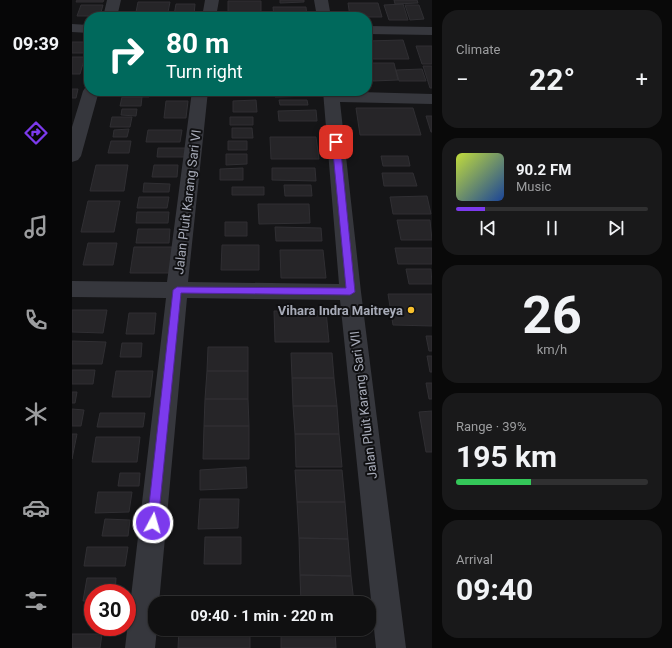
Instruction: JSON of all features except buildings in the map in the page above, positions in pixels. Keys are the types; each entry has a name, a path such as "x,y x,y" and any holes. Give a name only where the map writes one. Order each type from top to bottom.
{"street":[{"path":"111,12 114,0"},
{"path":"210,12 212,0"},
{"path":"321,0 323,12"},
{"path":"72,28 84,29"},
{"path":"372,30 432,31"},
{"path":"72,156 90,96"},
{"name":"Jalan Pluit Karang Sari VI","path":"140,648 177,290 199,96"},
{"name":"Jalan Pluit Karang Sari VII","path":"332,96 350,292 391,648"},
{"path":"372,96 432,99"},
{"path":"72,289 350,292"}],"place":[{"name":"Vihara Indra Maitreya","path":"411,310"}],"route":[{"path":"153,523 177,290 350,292 336,142"}]}
